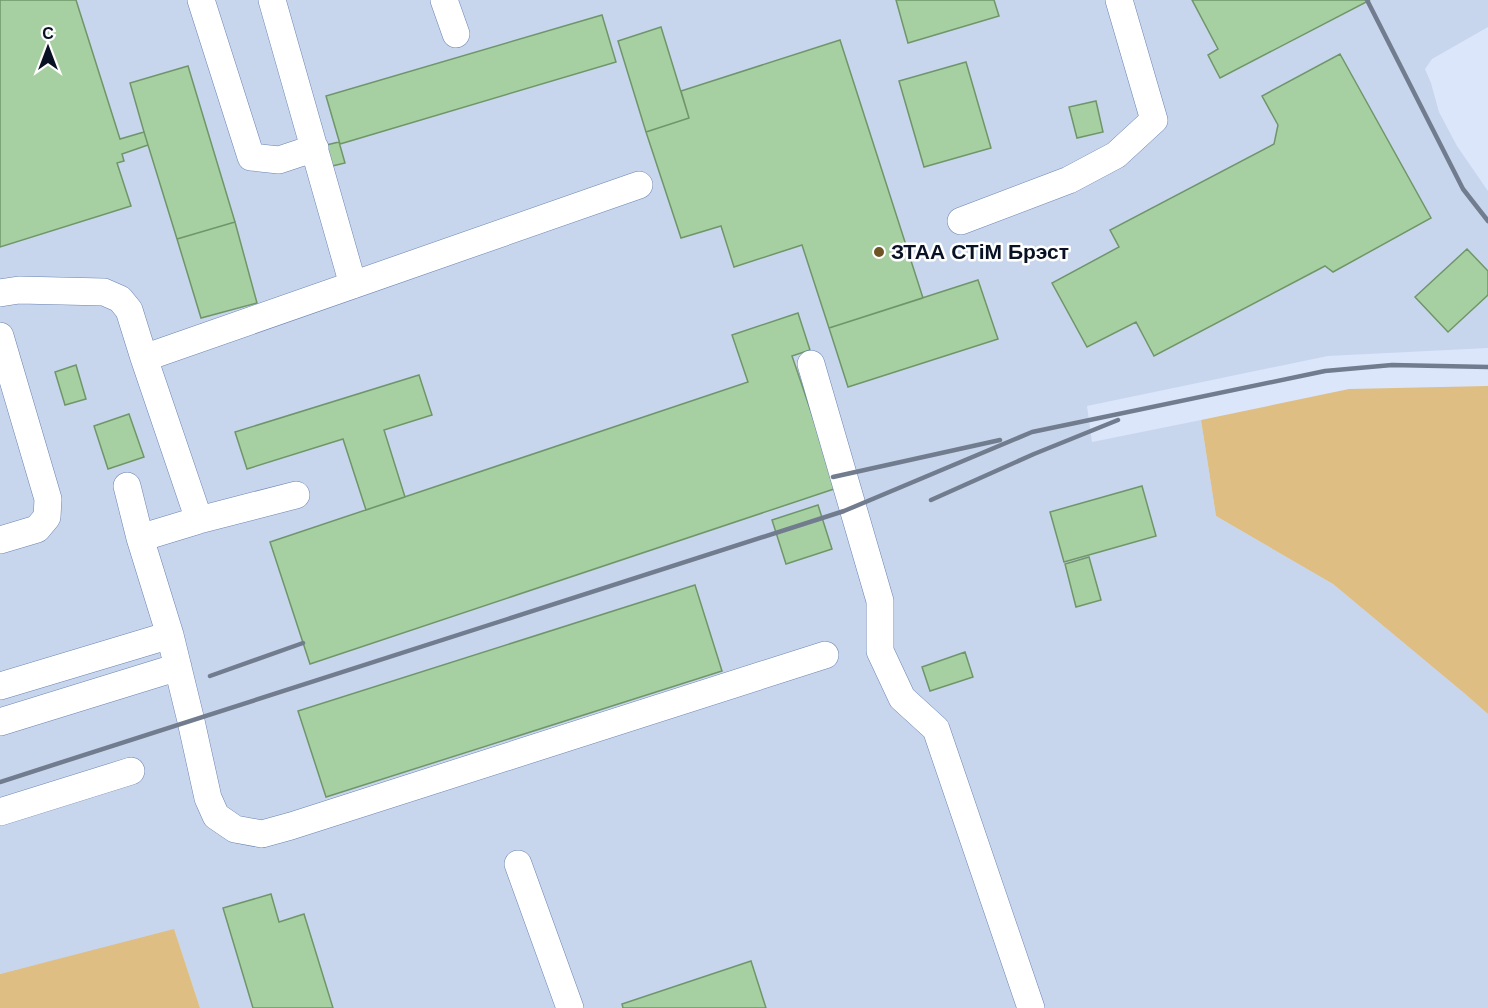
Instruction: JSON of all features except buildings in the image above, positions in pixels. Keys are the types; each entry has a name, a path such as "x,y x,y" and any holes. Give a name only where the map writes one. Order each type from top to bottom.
{"lane":[{"path":"201,0 251,157 279,160 315,148"},
{"path":"272,0 353,285"},
{"path":"444,0 456,34"},
{"path":"961,221 1069,180 1116,155 1154,120 1119,0"},
{"path":"144,358 639,185"},
{"path":"0,293 19,290 104,291 120,299 129,310 199,520"},
{"path":"0,336 48,499 46,517 37,529 0,540"},
{"path":"811,364 880,601 879,651 902,698 936,729 1031,1008"},
{"path":"127,486 170,635 208,798 216,816 235,829 261,834 825,655"},
{"path":"141,538 199,520 296,495"},
{"path":"0,686 170,635"},
{"path":"0,722 178,667"},
{"path":"0,812 131,771"},
{"path":"518,864 570,1008"}],"shaded area":[{"path":"0,0 1488,0 1488,27 1432,59 1425,69 1439,112 1457,146 1488,191 1488,348 1328,356 1087,406 1092,442 1201,420 1216,516 1333,584 1488,714 1488,1008 200,1008 174,930 0,974"},
{"path":"1488,386 1488,714 1333,584 1216,516 1201,420 1349,389"},
{"path":"174,929 200,1008 0,1008 0,974"}],"railway":[{"path":"1367,0 1463,189 1488,221"},
{"path":"0,782 844,511 1032,432 1325,371 1392,365 1488,367"},
{"path":"931,500 1118,420"},
{"path":"833,477 1000,440"},
{"path":"210,676 303,643"}],"place":[{"name":"ЗТАА СТіМ Брэст","path":"879,252"}]}
